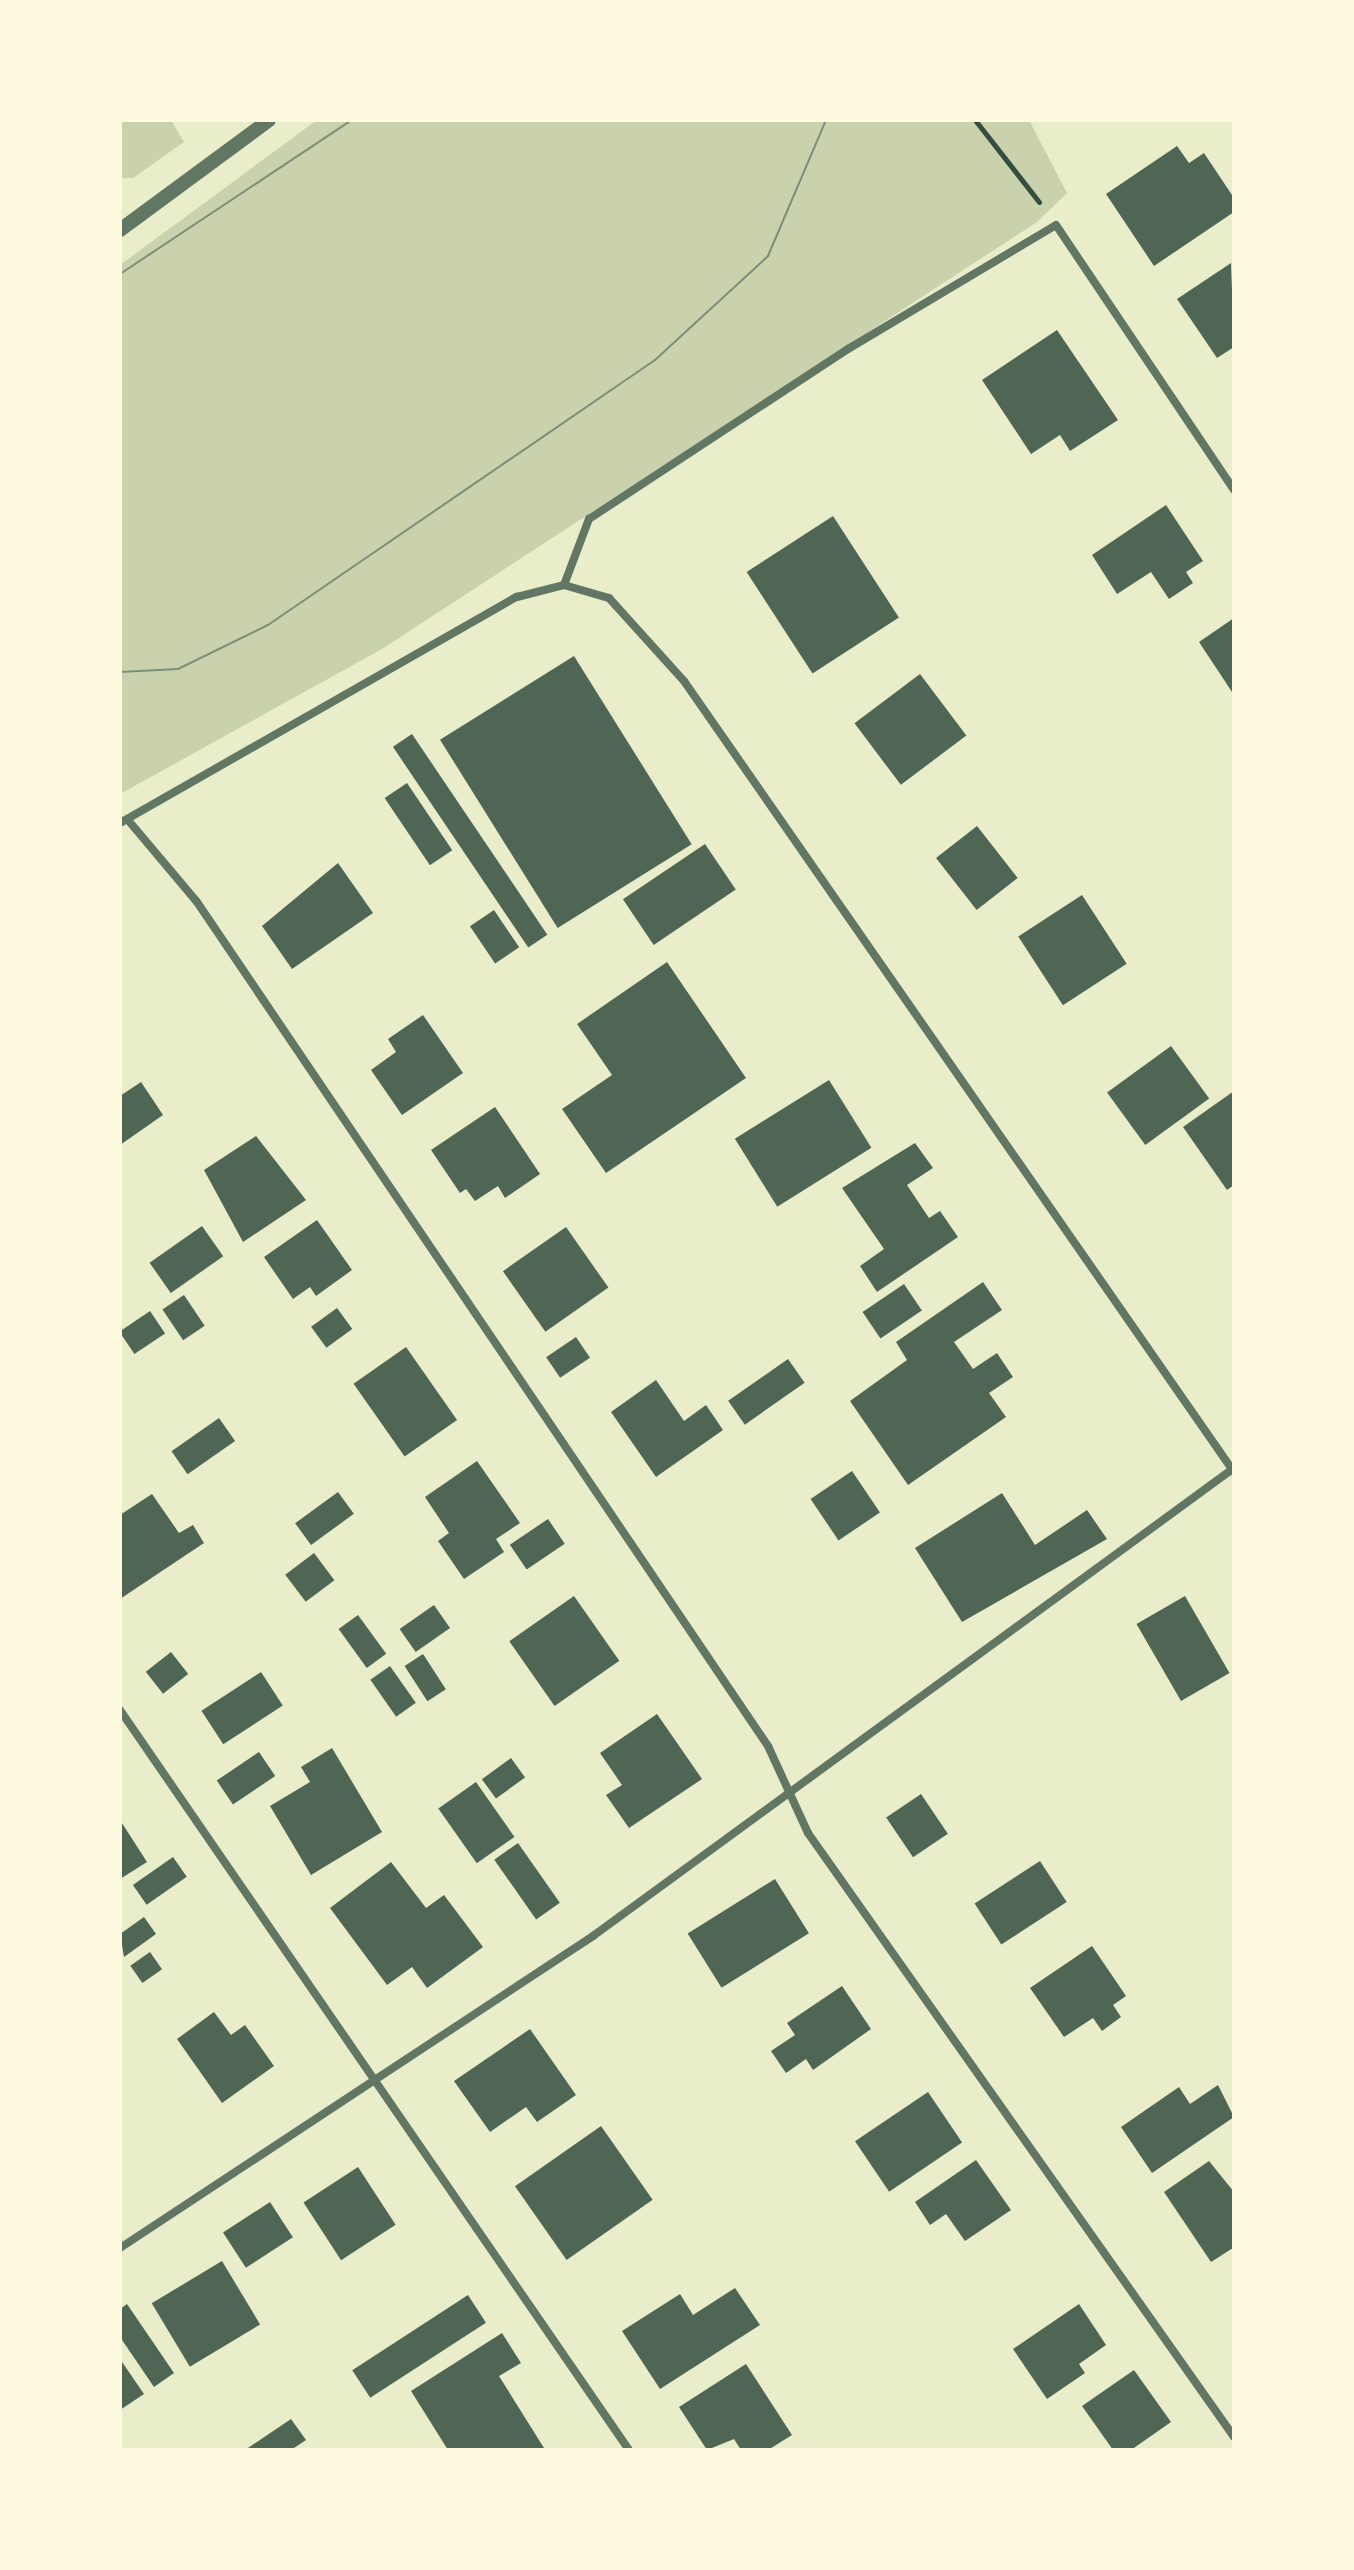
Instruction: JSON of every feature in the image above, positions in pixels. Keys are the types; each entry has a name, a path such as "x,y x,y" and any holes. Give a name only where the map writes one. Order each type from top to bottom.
{"street":[{"path":"120,230 269,120"},
{"path":"564,585 589,519 848,349 1056,225 1234,490"},
{"path":"120,2248 593,1936 788,1791 1233,1470 684,681 609,598 564,585 517,597 124,822 215,929 768,1746 788,1791 808,1833 1234,2437"},
{"path":"120,1710 629,2450"}],"path":[{"path":"975,120 1056,225"}],"green space":[{"path":"120,120 171,120 184,142 133,178 120,178"},
{"path":"317,120 1029,120 1067,193 1037,222 382,649 120,794 120,265"}],"building":[{"path":"1177,146 1189,163 1204,153 1234,198 1234,212 1154,266 1106,194"},
{"path":"1231,263 1234,347 1217,358 1177,299"},
{"path":"1057,330 1118,420 1070,451 1060,435 1031,454 982,380"},
{"path":"1166,505 1203,561 1186,572 1193,583 1169,599 1151,572 1117,594 1092,555"},
{"path":"833,516 899,617 813,674 747,572"},
{"path":"1234,618 1234,695 1199,642"},
{"path":"574,656 692,844 558,928 440,740"},
{"path":"920,674 966,735 901,785 855,723"},
{"path":"412,734 547,935 528,947 393,747"},
{"path":"407,783 452,850 430,865 385,798"},
{"path":"977,826 1018,878 977,910 936,858"},
{"path":"705,844 736,890 654,945 623,899"},
{"path":"338,863 373,913 292,969 262,926"},
{"path":"1082,895 1127,964 1063,1005 1018,936"},
{"path":"494,910 519,947 495,964 470,926"},
{"path":"667,962 746,1078 606,1173 562,1109 612,1075 577,1024"},
{"path":"423,1015 463,1073 402,1115 371,1070 396,1052 388,1039"},
{"path":"1171,1046 1209,1099 1145,1145 1107,1092"},
{"path":"829,1080 871,1148 777,1207 735,1139"},
{"path":"141,1082 163,1115 120,1145 120,1096"},
{"path":"1234,1091 1234,1185 1227,1190 1183,1127"},
{"path":"495,1107 540,1174 505,1198 498,1186 475,1201 466,1189 460,1193 431,1150"},
{"path":"256,1136 306,1200 243,1242 204,1170"},
{"path":"915,1143 933,1168 907,1185 929,1218 940,1211 958,1237 877,1292 860,1266 884,1249 842,1188"},
{"path":"317,1220 352,1270 316,1296 310,1287 293,1299 264,1257"},
{"path":"202,1226 223,1256 171,1293 150,1263"},
{"path":"566,1227 608,1288 545,1332 503,1271"},
{"path":"983,1282 1002,1310 954,1342 973,1369 997,1353 1013,1377 989,1393 1006,1417 908,1485 850,1401 907,1360 896,1342"},
{"path":"904,1284 922,1311 880,1338 863,1312"},
{"path":"184,1295 205,1326 183,1340 162,1310"},
{"path":"337,1308 352,1329 326,1348 311,1327"},
{"path":"150,1311 165,1333 134,1354 120,1331"},
{"path":"576,1337 590,1358 560,1378 546,1357"},
{"path":"406,1347 457,1420 405,1457 354,1384"},
{"path":"788,1359 805,1383 745,1425 728,1401"},
{"path":"656,1380 684,1421 706,1405 723,1430 656,1477 611,1412"},
{"path":"219,1418 235,1441 188,1474 171,1451"},
{"path":"477,1461 520,1523 496,1539 504,1552 464,1579 438,1541 449,1533 425,1497"},
{"path":"852,1471 880,1512 839,1540 811,1499"},
{"path":"338,1492 354,1514 311,1545 295,1523"},
{"path":"1002,1493 1035,1545 1087,1510 1107,1539 962,1622 915,1548"},
{"path":"152,1494 179,1533 193,1525 204,1543 120,1599 120,1515"},
{"path":"548,1519 565,1544 527,1570 510,1545"},
{"path":"314,1553 334,1580 306,1602 285,1575"},
{"path":"574,1596 619,1661 555,1706 509,1641"},
{"path":"1185,1596 1230,1673 1181,1701 1137,1624"},
{"path":"434,1605 450,1628 416,1652 400,1629"},
{"path":"358,1615 386,1654 367,1668 339,1629"},
{"path":"171,1652 188,1674 163,1694 146,1672"},
{"path":"423,1654 446,1689 427,1701 405,1666"},
{"path":"390,1666 416,1703 396,1717 370,1680"},
{"path":"261,1672 283,1706 223,1744 201,1711"},
{"path":"657,1714 702,1779 629,1828 606,1795 622,1785 600,1753"},
{"path":"332,1748 382,1832 311,1875 270,1806 310,1782 301,1767"},
{"path":"259,1752 275,1776 233,1805 217,1781"},
{"path":"511,1758 525,1777 496,1799 482,1779"},
{"path":"476,1782 514,1837 477,1863 438,1808"},
{"path":"921,1794 948,1834 913,1857 886,1817"},
{"path":"120,1820 147,1862 120,1879"},
{"path":"518,1843 560,1903 536,1919 494,1860"},
{"path":"173,1857 187,1877 147,1905 133,1885"},
{"path":"1040,1861 1067,1902 1001,1945 975,1903"},
{"path":"391,1862 426,1908 444,1895 483,1947 427,1988 412,1967 387,1985 330,1908"},
{"path":"775,1879 809,1933 722,1988 688,1934"},
{"path":"144,1917 156,1934 124,1957 120,1934"},
{"path":"1092,1946 1126,1996 1113,2005 1121,2017 1102,2031 1093,2018 1064,2037 1030,1988"},
{"path":"150,1952 162,1969 142,1983 130,1966"},
{"path":"842,1986 871,2029 813,2070 806,2059 786,2073 771,2051 795,2035 787,2023"},
{"path":"214,2012 231,2035 245,2025 274,2066 222,2103 177,2039"},
{"path":"530,2029 576,2095 537,2122 526,2107 490,2132 454,2081"},
{"path":"1218,2085 1234,2117 1152,2173 1121,2127 1179,2087 1190,2104"},
{"path":"928,2092 962,2143 889,2192 855,2141"},
{"path":"601,2126 653,2200 567,2260 515,2186"},
{"path":"976,2160 1011,2210 965,2241 946,2214 930,2225 915,2202"},
{"path":"1209,2161 1234,2192 1233,2248 1211,2262 1164,2192"},
{"path":"358,2167 396,2225 341,2260 303,2202"},
{"path":"270,2202 293,2237 246,2268 223,2232"},
{"path":"222,2261 260,2324 190,2367 152,2303"},
{"path":"735,2288 760,2325 660,2389 622,2331 680,2294 693,2315"},
{"path":"468,2295 486,2323 370,2398 352,2370"},
{"path":"127,2304 174,2373 154,2387 120,2337 120,2309"},
{"path":"1079,2304 1106,2345 1079,2364 1085,2373 1047,2399 1013,2349"},
{"path":"502,2333 521,2363 499,2376 544,2448 448,2450 411,2391"},
{"path":"120,2359 144,2394 120,2410"},
{"path":"746,2364 792,2435 768,2450 741,2450 734,2439 707,2450 679,2407"},
{"path":"1134,2370 1171,2422 1131,2450 1113,2450 1082,2406"},
{"path":"291,2419 306,2440 291,2450 245,2450"}],"tram line":[{"path":"120,274 352,120"},
{"path":"120,672 178,669 268,625 655,360 768,256 826,120"}]}
